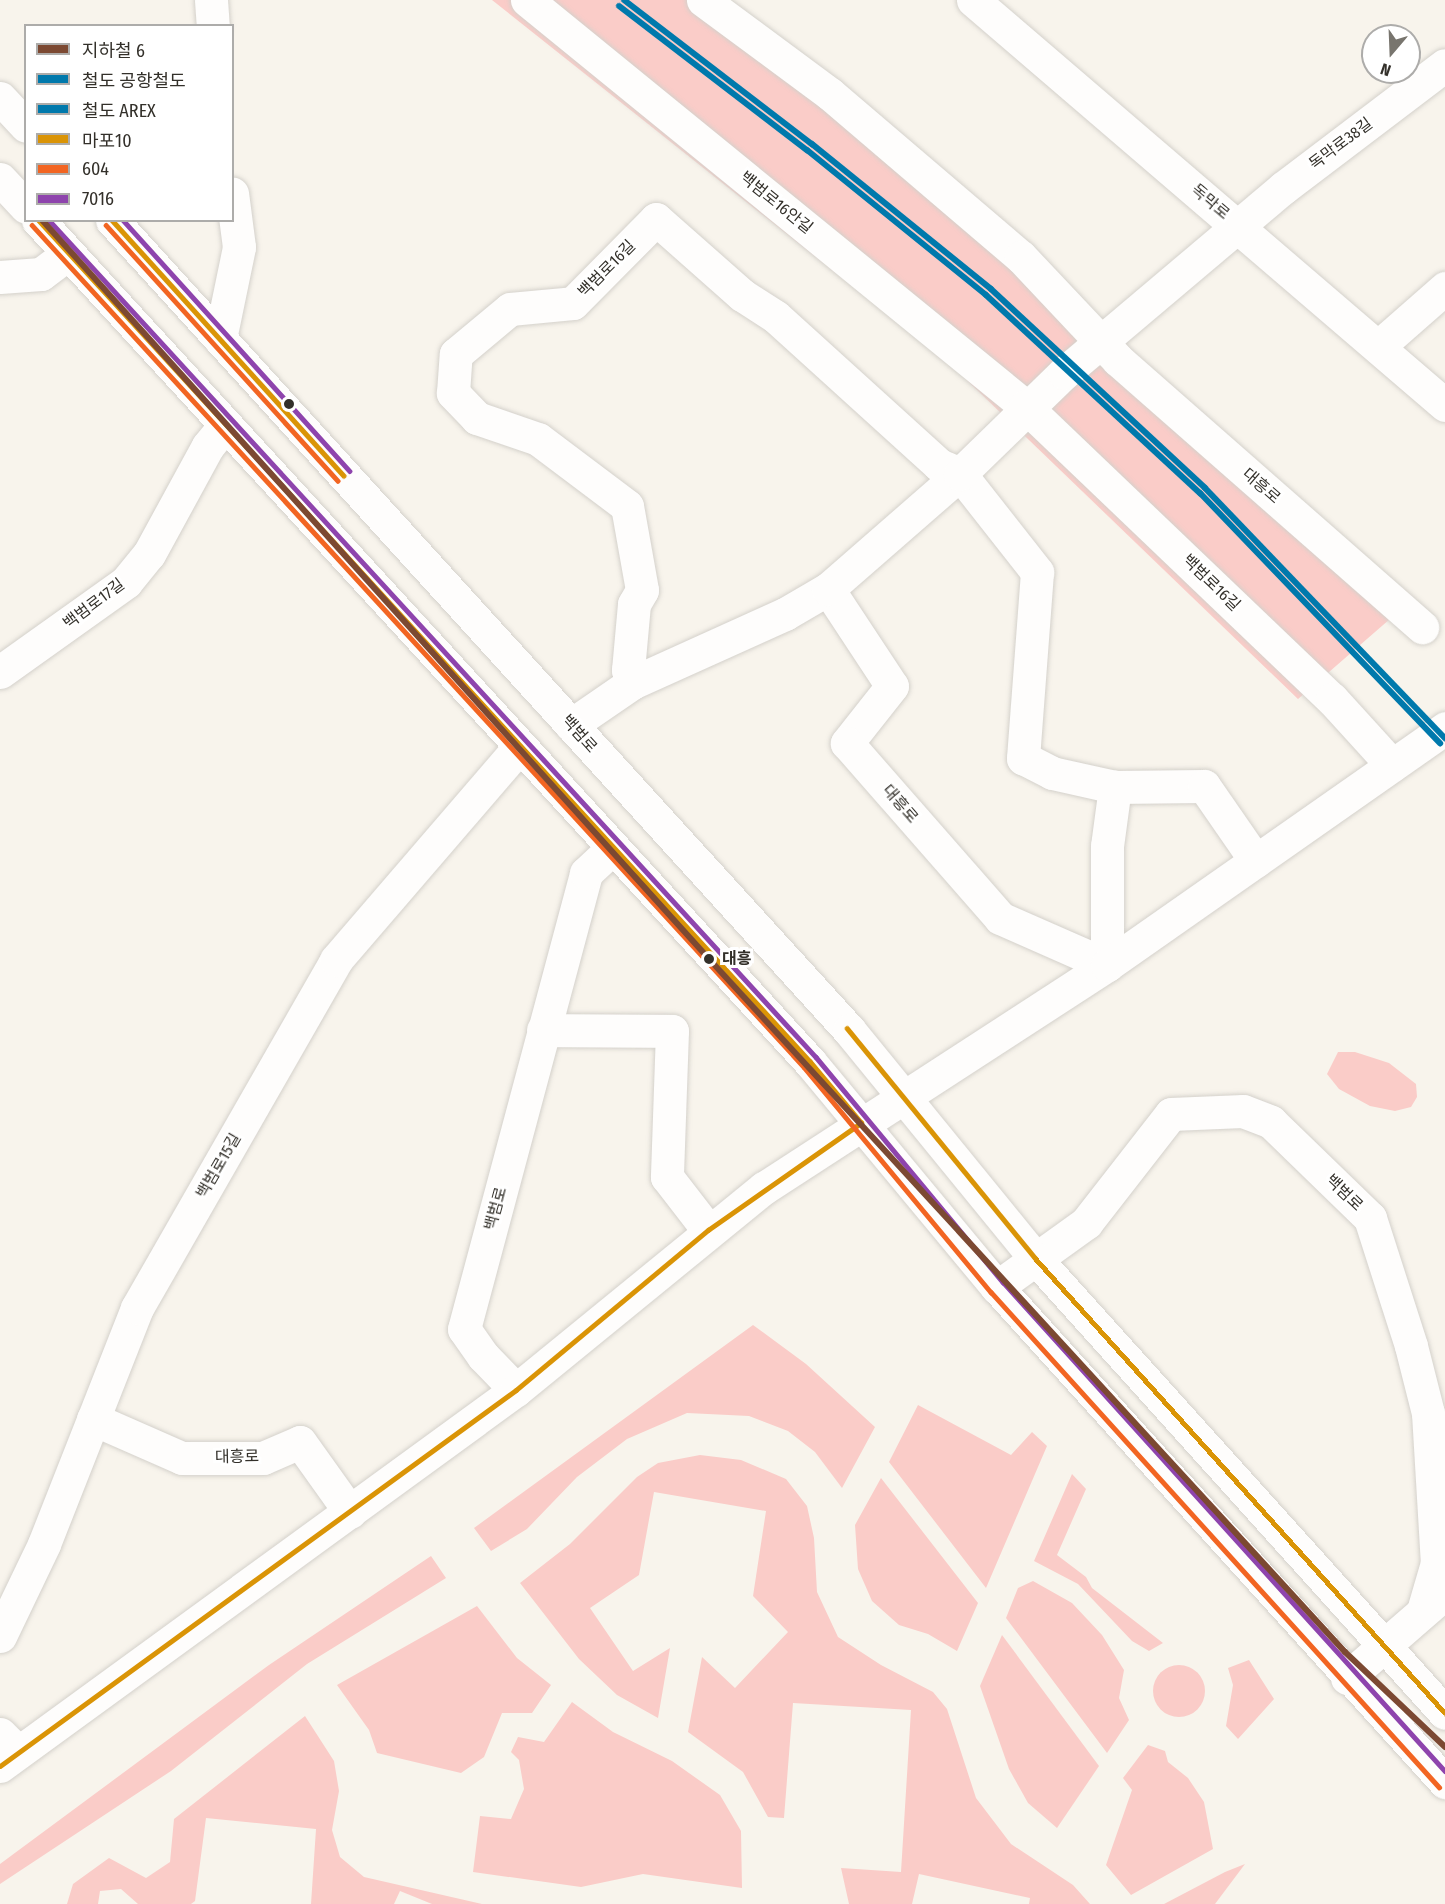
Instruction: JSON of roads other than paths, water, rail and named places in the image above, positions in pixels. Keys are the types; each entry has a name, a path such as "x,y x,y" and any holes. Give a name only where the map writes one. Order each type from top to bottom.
{"street":[{"path":"211,0 213,24"},
{"name":"백범로16안길","path":"527,0 1025,406"},
{"path":"703,0 830,94 1021,256 1101,343"},
{"name":"독막로","path":"973,0 1445,405"},
{"name":"독막로38길","path":"1239,227 1283,188 1445,65"},
{"path":"0,98 24,124"},
{"path":"0,179 24,205"},
{"path":"220,339 236,277 239,247 234,208"},
{"name":"백범로16길","path":"632,683 628,670 634,604 642,590 627,506 538,439 477,418 453,393 456,354 510,309 573,303 656,219 742,296 776,317 939,465 960,474"},
{"path":"40,222 756,1003 861,1123 997,1287 1347,1678 1445,1782"},
{"name":"백범로","path":"114,222 795,971 904,1098 1035,1258 1445,1713"},
{"path":"571,725 632,683 785,614 828,590 960,474 1025,406 1239,227"},
{"path":"0,277 41,274 68,254"},
{"path":"1379,346 1445,288"},
{"name":"대흥로","path":"1101,343 1422,627"},
{"name":"백범로16길","path":"1025,406 1332,699 1392,765"},
{"name":"백범로17길","path":"0,672 126,582 148,554 208,446 225,425"},
{"path":"960,474 1037,572 1023,758 1052,773 1115,787 1204,786 1256,861"},
{"name":"대흥로","path":"828,590 892,686 848,742 1000,918 1107,965"},
{"path":"6,1751 350,1512 516,1390 708,1230 861,1123 904,1098 1107,965 1445,728"},
{"name":"백범로15길","path":"0,1636 44,1544 137,1308 336,960 520,746"},
{"path":"1107,965 1107,846 1115,787"},
{"name":"백범로","path":"516,1390 483,1356 464,1329 586,873 613,848"},
{"path":"756,1003 795,971"},
{"path":"543,1030 672,1031 667,1177 708,1230"},
{"name":"백범로","path":"997,1287 1086,1223 1171,1114 1243,1111 1271,1122 1370,1218 1401,1313 1428,1413 1437,1563 1434,1602"},
{"name":"대흥로","path":"93,1419 182,1458 263,1458 300,1442 350,1512"},
{"path":"1347,1678 1434,1602"}],"metro line":[{"name":"6","path":"44,222 710,960 1345,1652 1445,1747"}],"rail line":[{"name":"공항철도","path":"624,0 812,144 991,289 1205,488 1445,738"},
{"name":"AREX","path":"619,6 807,150 986,295 1200,493 1440,743"}],"place":[{"name":"대흥","path":"709,959"}]}
